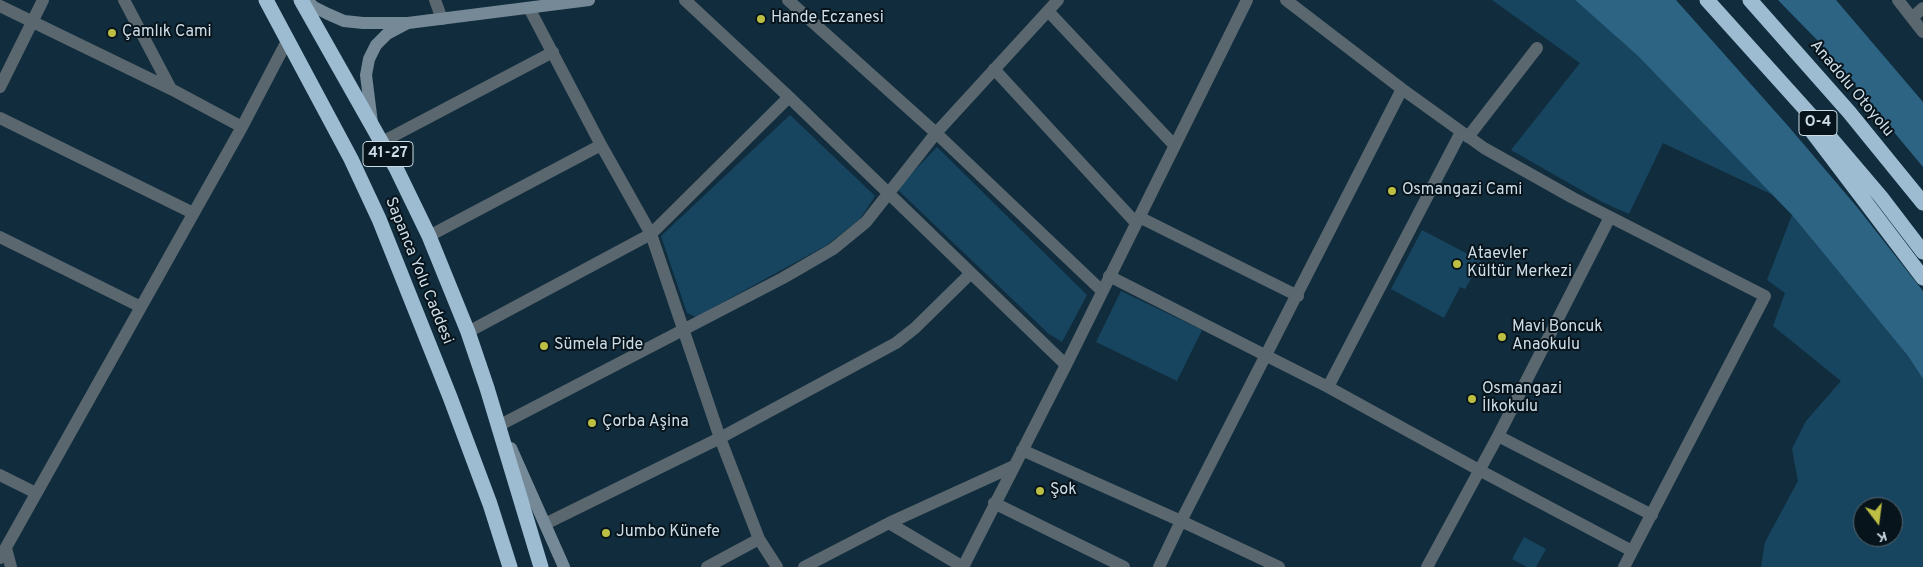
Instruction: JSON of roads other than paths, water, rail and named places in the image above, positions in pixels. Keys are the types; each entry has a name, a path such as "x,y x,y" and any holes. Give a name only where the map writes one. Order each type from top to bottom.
{"highway":[{"name":"Sapanca Yolu Caddesi","path":"266,0 351,159 379,219 454,406 490,504 510,567"},
{"name":"Sapanca Yolu Caddesi","path":"302,0 400,175 429,236 468,332 487,388 541,567"},
{"name":"O-4","path":"1707,0 1881,197 1923,252"},
{"name":"Anadolu Otoyolu","path":"1750,0 1849,112 1923,203"},
{"path":"1738,34 1923,278"}],"street":[{"path":"0,87 43,0"},
{"path":"124,0 171,89"},
{"path":"306,0 314,7 344,21 363,23 408,23 589,0"},
{"path":"435,0 442,19"},
{"path":"685,0 1066,365"},
{"path":"788,0 936,133 1102,291"},
{"path":"500,425 783,278 834,249 866,222 936,133 1058,0"},
{"path":"889,523 963,567 1248,0"},
{"path":"1286,0 1464,135 1525,172 1765,296 1624,567"},
{"path":"1898,0 1923,32"},
{"path":"0,6 31,23 171,89 242,127"},
{"path":"529,8 650,234 720,438 759,539 777,567"},
{"path":"1912,18 1923,8"},
{"path":"1048,11 1174,146"},
{"path":"372,124 366,75 369,59 376,45 387,34 408,23"},
{"path":"11,567 3,553 242,127 287,41"},
{"path":"1328,387 1464,135 1537,48"},
{"path":"382,142 553,52"},
{"path":"994,69 1137,220 1298,296"},
{"path":"1159,567 1402,89"},
{"path":"468,332 650,234 789,98"},
{"path":"0,118 193,213"},
{"path":"429,236 601,145"},
{"path":"1428,567 1498,436 1610,217"},
{"path":"0,237 141,306"},
{"path":"545,524 720,438 896,343 915,328 971,273"},
{"path":"1109,276 1328,387 1632,551"},
{"path":"487,388 500,425 564,567"},
{"path":"1498,436 1652,515"},
{"path":"1022,450 1181,521 1278,567"},
{"path":"804,567 889,523 1014,466"},
{"path":"0,475 36,493"},
{"path":"994,503 1124,567"},
{"path":"707,567 759,539"}],"place":[{"name":"Hande Eczanesi","path":"761,19"},
{"name":"Çamlık Cami","path":"112,33"},
{"name":"Osmangazi Cami","path":"1392,191"},
{"name":"Ataevler Kültür Merkezi","path":"1457,264"},
{"name":"Mavi Boncuk Anaokulu","path":"1502,337"},
{"name":"Sümela Pide","path":"544,346"},
{"name":"Osmangazi İlkokulu","path":"1472,399"},
{"name":"Çorba Aşina","path":"592,423"},
{"name":"Şok","path":"1040,491"},
{"name":"Jumbo Künefe","path":"606,533"}]}
